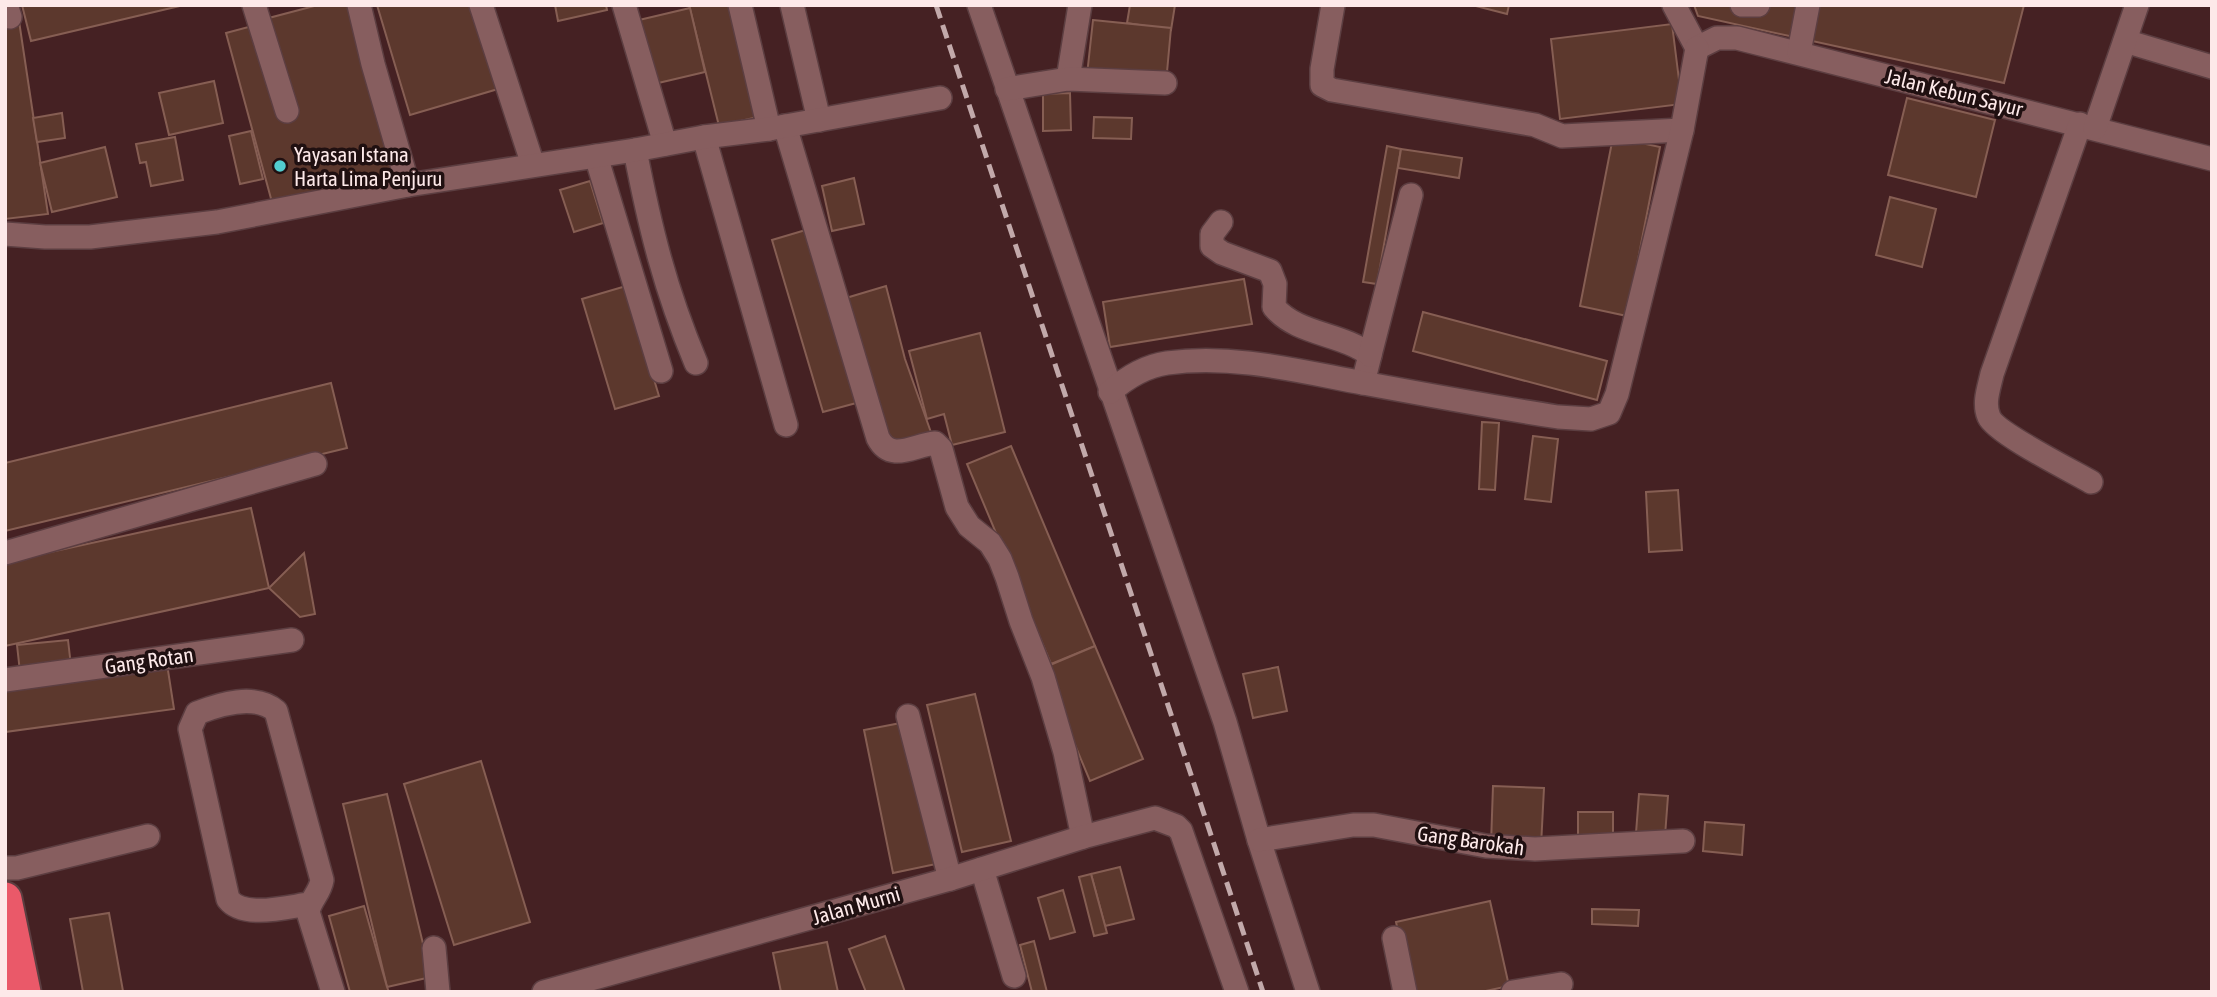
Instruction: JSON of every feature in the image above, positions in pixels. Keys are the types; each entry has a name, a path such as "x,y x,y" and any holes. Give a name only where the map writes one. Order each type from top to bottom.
{"highway":[{"path":"5,899 10,945 24,992"}],"street":[{"path":"254,5 287,111"},
{"path":"359,5 408,185"},
{"path":"481,5 533,164"},
{"path":"624,5 665,144"},
{"path":"740,5 878,438 883,447 892,451 935,443 945,456 950,488 957,507 969,526 990,543 1000,558 1020,621 1043,677 1065,752 1083,837"},
{"path":"792,5 819,120"},
{"path":"979,5 1224,722 1308,992"},
{"path":"1068,79 1080,5"},
{"path":"1334,5 1322,69 1322,85 1332,90 1535,125 1563,136 1682,130"},
{"path":"1111,392 1139,372 1164,363 1213,359 1297,369 1558,417 1591,419 1609,413 1618,394 1682,130 1697,48 1674,5"},
{"path":"1741,5 1758,5"},
{"path":"1799,52 1808,5"},
{"path":"2091,482 2010,435 1990,420 1986,405 1992,374 2087,126 2125,41 2137,5"},
{"name":"Jalan Kebun Sayur","path":"1697,48 1717,38 1737,38 2212,159"},
{"path":"2125,41 2212,67"},
{"path":"1007,89 1068,79 1165,83"},
{"path":"5,234 45,237 113,235 217,222 408,185 777,127 940,98"},
{"path":"704,137 786,425"},
{"path":"635,150 656,253 672,306 696,363"},
{"path":"596,156 661,371"},
{"path":"1363,383 1411,195"},
{"path":"1221,222 1212,234 1212,246 1222,253 1270,271 1275,284 1274,307 1279,314 1314,331 1352,343 1370,355"},
{"path":"5,554 314,464"},
{"name":"Gang Rotan","path":"5,680 292,640"},
{"path":"309,904 242,910 234,907 228,899 190,729 197,713 218,705 257,701 268,704 276,711 322,880 316,897 309,904 308,912 334,992"},
{"path":"908,716 950,879"},
{"name":"Jalan Murni","path":"544,992 950,879 1083,837 1155,818 1167,821 1181,831 1237,992"},
{"name":"Gang Barokah","path":"1259,840 1353,825 1374,825 1486,846 1535,849 1683,841"},
{"path":"5,868 17,868 148,836"},
{"path":"982,869 1014,976"},
{"path":"1395,938 1405,992"},
{"path":"434,948 438,992"},
{"path":"1513,992 1561,984"}],"building":[{"path":"22,5 184,5 31,41"},
{"path":"318,5 356,5 401,171 273,206 226,33"},
{"path":"377,5 473,5 498,89 410,115"},
{"path":"555,5 606,5 607,10 558,21"},
{"path":"689,5 734,5 762,116 719,126"},
{"path":"1130,5 1175,5 1171,30 1127,23"},
{"path":"1472,5 1509,5 1507,14"},
{"path":"1694,5 2024,5 2004,83 1698,16"},
{"path":"690,8 705,72 654,84 639,20"},
{"path":"1093,20 1171,28 1166,83 1087,75"},
{"path":"19,21 48,214 5,219 5,23"},
{"path":"1672,24 1682,104 1560,119 1551,39"},
{"path":"214,81 223,123 169,135 159,93"},
{"path":"1070,93 1071,130 1043,131 1043,94"},
{"path":"1907,98 1995,120 1976,197 1888,175"},
{"path":"62,113 65,138 37,142 33,118"},
{"path":"1094,117 1132,118 1131,139 1093,138"},
{"path":"251,131 263,179 240,184 229,136"},
{"path":"175,137 183,180 151,186 146,162 140,163 136,144"},
{"path":"1613,137 1660,147 1627,316 1580,306"},
{"path":"1387,146 1401,149 1377,284 1363,282"},
{"path":"105,147 117,197 52,212 40,163"},
{"path":"1401,149 1462,158 1459,178 1398,168"},
{"path":"854,178 864,224 832,231 822,186"},
{"path":"590,181 603,223 574,232 560,190"},
{"path":"1890,197 1936,209 1922,267 1876,255"},
{"path":"809,229 860,402 823,412 772,240"},
{"path":"1244,279 1252,324 1110,347 1103,302"},
{"path":"626,286 659,396 615,409 582,299"},
{"path":"886,286 905,359 933,438 893,450 846,298"},
{"path":"1423,312 1607,361 1597,400 1413,351"},
{"path":"980,333 1005,432 952,445 944,414 927,419 909,351"},
{"path":"331,383 347,448 5,531 5,463"},
{"path":"1482,422 1499,423 1495,490 1479,489"},
{"path":"1533,436 1558,439 1551,502 1525,499"},
{"path":"1011,446 1095,646 1051,664 967,464"},
{"path":"1678,490 1682,550 1649,552 1646,492"},
{"path":"251,508 269,588 5,646 5,562"},
{"path":"304,553 315,614 300,617 269,588"},
{"path":"68,640 71,666 20,672 17,645"},
{"path":"1095,646 1143,759 1090,781 1043,668"},
{"path":"167,664 174,709 5,732 5,686"},
{"path":"1278,667 1287,711 1253,718 1243,674"},
{"path":"975,694 1011,841 962,852 927,705"},
{"path":"906,722 936,864 893,873 864,730"},
{"path":"481,761 530,922 454,945 404,784"},
{"path":"1493,786 1544,788 1541,846 1491,844"},
{"path":"387,794 431,977 387,987 343,804"},
{"path":"1639,794 1668,796 1665,836 1636,833"},
{"path":"1578,812 1613,812 1613,840 1578,840"},
{"path":"1705,822 1744,825 1742,855 1703,851"},
{"path":"1120,867 1134,919 1105,926 1091,874"},
{"path":"1091,874 1107,933 1094,936 1079,877"},
{"path":"1063,890 1075,932 1050,939 1038,898"},
{"path":"1490,901 1509,986 1481,992 1411,992 1396,922"},
{"path":"364,906 389,992 350,992 329,916"},
{"path":"1592,909 1639,910 1638,926 1592,924"},
{"path":"109,913 123,991 83,992 70,919"},
{"path":"885,936 905,992 866,992 849,949"},
{"path":"1034,941 1047,992 1032,992 1020,945"},
{"path":"827,942 838,992 781,992 773,953"}],"railway":[{"path":"936,5 1263,992"}],"place":[{"name":"Yayasan Istana Harta Lima Penjuru","path":"280,166"}]}
